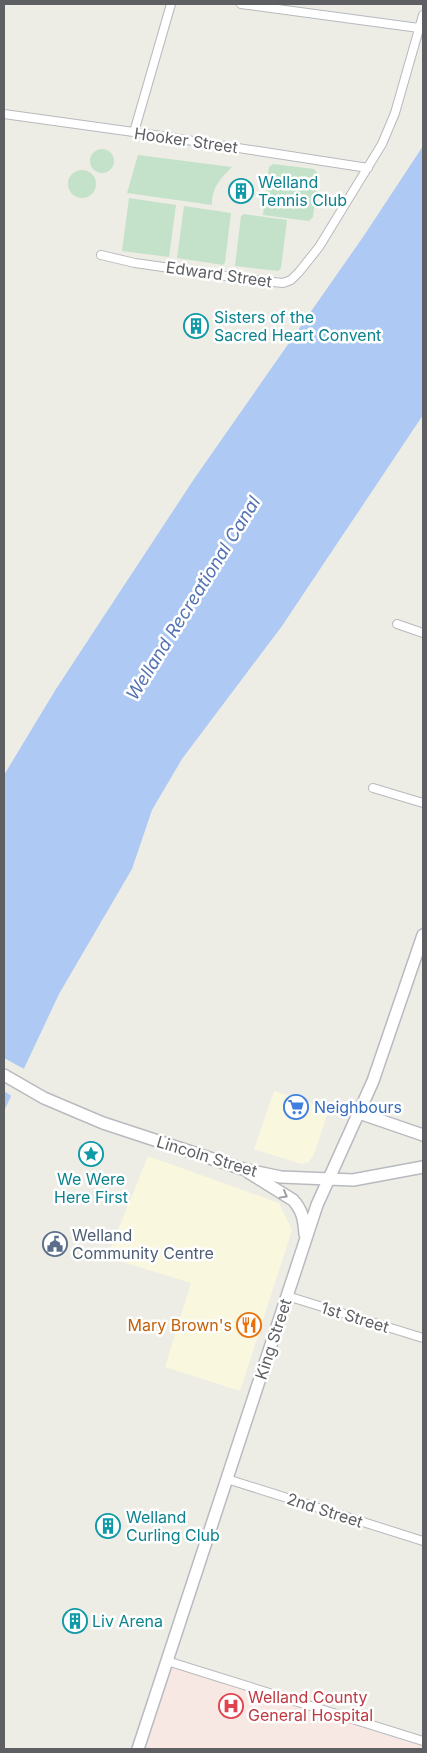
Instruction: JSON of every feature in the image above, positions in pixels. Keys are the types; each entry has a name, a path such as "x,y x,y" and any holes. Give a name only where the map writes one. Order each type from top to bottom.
{"main road":[{"name":"King Street","path":"138,1749 317,1204 373,1081 420,952 423,935"},
{"name":"Lincoln Street","path":"4,1075 72,1111 103,1123 243,1168 280,1177 353,1180 423,1167"},
{"path":"359,1113 423,1135"},
{"path":"243,1168 294,1200 303,1215 305,1239"}],"street":[{"path":"134,132 171,4"},
{"path":"241,4 419,28"},
{"name":"Edward Street","path":"101,255 135,263 240,278 283,282 291,280 308,262 382,144 392,123 423,15"},
{"name":"Hooker Street","path":"4,114 368,168"},
{"path":"397,624 423,633"},
{"path":"373,788 423,803"},
{"name":"1st Street","path":"287,1296 423,1338"},
{"name":"2nd Street","path":"227,1479 423,1541"},
{"path":"167,1661 423,1741"}],"shaded area":[{"path":"274,1091 329,1109 314,1154 309,1162 301,1164 254,1149"},
{"path":"148,1156 279,1203 292,1230 240,1391 165,1367 191,1283 107,1257"},
{"name":"Welland County General Hospital","path":"167,1661 423,1741 423,1749 138,1749"}],"green space":[{"path":"102,149 107,150 113,156 113,166 107,172 102,173 97,172 91,166 90,161 91,156 97,150"},
{"path":"138,155 232,167 215,188 212,205 127,193"},
{"path":"273,164 314,169 319,175 313,217 309,221 263,215 269,167"},
{"path":"82,170 92,174 96,184 92,194 82,198 72,194 68,184 72,174"},
{"path":"129,198 176,205 169,257 122,251"},
{"path":"184,206 231,213 225,262 223,265 177,258"},
{"path":"244,214 287,220 281,268 278,271 235,266 241,216"}],"water":[{"name":"Welland Recreational Canal","path":"423,146 423,415 282,626 182,759 152,810 132,869 59,994 4,1111 4,775 56,689 194,479 363,237"}],"pier":[{"path":"4,1058 26,1070 13,1097 4,1091"}],"place":[{"name":"Welland Tennis Club","path":"241,191"},
{"name":"Sisters of the Sacred Heart Convent","path":"196,326"},
{"name":"Neighbours","path":"296,1107"},
{"name":"We Were Here First","path":"91,1154"},
{"name":"Welland Community Centre","path":"55,1244"},
{"name":"Mary Brown's","path":"249,1325"},
{"name":"Welland Curling Club","path":"108,1526"},
{"name":"Liv Arena","path":"75,1621"},
{"name":"Welland County General Hospital","path":"231,1706"}]}
